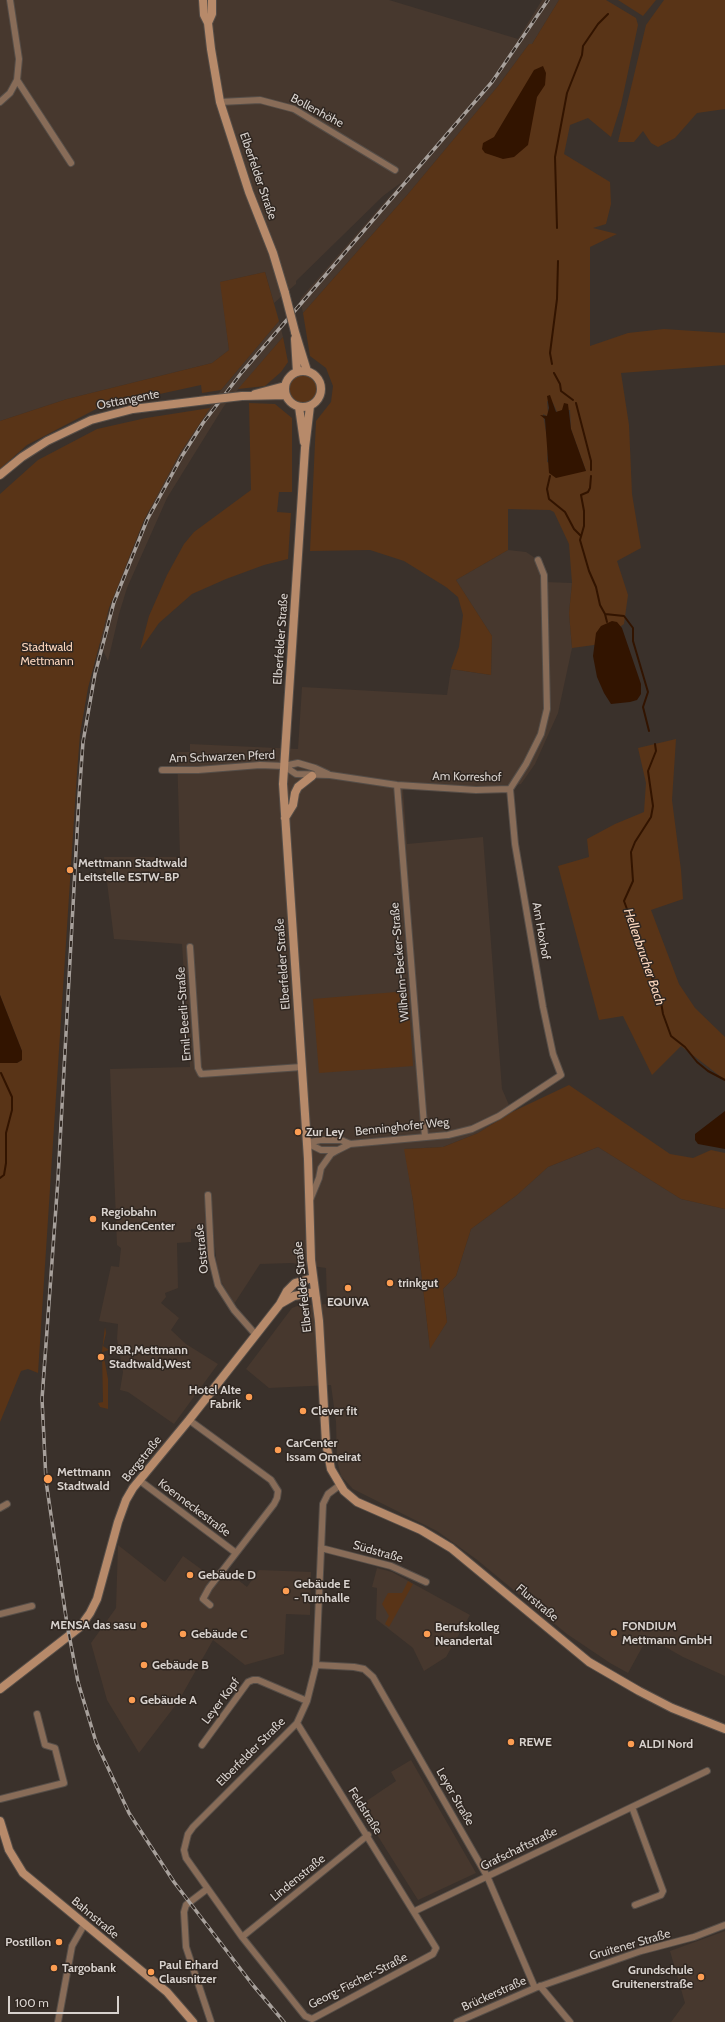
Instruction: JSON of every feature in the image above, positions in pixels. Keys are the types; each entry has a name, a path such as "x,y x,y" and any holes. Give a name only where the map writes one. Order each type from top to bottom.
{"main road":[{"name":"Elberfelder Straße","path":"203,0 204,15 208,23 220,102 247,186 273,253 295,334 308,371"},
{"name":"Elberfelder Straße","path":"208,23 212,14 212,0"},
{"name":"Elberfelder Straße","path":"295,334 297,372"},
{"path":"308,371 318,378 322,390 319,398 310,406 299,407 291,403 286,396 285,386 288,379 297,372 308,371"},
{"name":"Osttangente","path":"253,395 285,386"},
{"name":"Osttangente","path":"0,475 22,457 46,441 91,420 133,409 253,395 286,396"},
{"name":"Elberfelder Straße","path":"310,406 305,448 284,766 285,818 307,1143 310,1200 310,1250 319,1321 326,1443 331,1469 340,1485"},
{"name":"Elberfelder Straße","path":"299,407 305,448"},
{"path":"285,818 293,805 295,792 298,787 312,776"},
{"name":"Bergstraße","path":"0,1689 59,1645 80,1627 90,1613 97,1599 126,1500 139,1480 189,1420 256,1335 280,1304 287,1291 296,1283 313,1278"},
{"name":"Bergstraße","path":"280,1304 294,1296 315,1292"},
{"name":"Flurstraße","path":"340,1485 349,1495 363,1505 421,1530 451,1548 589,1662 672,1708 725,1729"},
{"name":"Bahnstraße","path":"0,1821 9,1850 23,1873 84,1925 167,1992 193,2022"}],"street":[{"path":"0,102 10,93 17,80 19,59 10,0"},
{"path":"17,80 71,162"},
{"name":"Bollenhöhe","path":"220,102 260,100 294,109 395,170"},
{"name":"Am Korreshof","path":"284,766 296,774 312,776 330,775 397,785 476,790 510,788 526,764 541,734 547,709 544,575 538,560"},
{"name":"Am Korreshof","path":"284,766 298,764 315,768 330,775"},
{"name":"Am Schwarzen Pferd","path":"162,770 198,770 260,765 284,766"},
{"name":"Wilhelm-Becker-Straße","path":"397,785 425,1137"},
{"name":"Am Hoxhof","path":"510,788 515,844 542,1007 553,1054 561,1075"},
{"name":"Emil-Beerli-Straße","path":"190,947 198,1068 201,1074 302,1067"},
{"name":"Benninghofer Weg","path":"310,1200 319,1178 321,1168 331,1154 350,1144 448,1135 472,1129 499,1116 561,1075"},
{"name":"Benninghofer Weg","path":"307,1143 320,1140 341,1140 350,1144"},
{"name":"Benninghofer Weg","path":"307,1143 320,1150 338,1150"},
{"name":"Oststraße","path":"208,1195 211,1256 218,1285 234,1310 256,1335"},
{"name":"Koenneckestraße","path":"189,1420 271,1480 278,1491 278,1498 274,1504 203,1599 210,1605"},
{"name":"Koenneckestraße","path":"139,1480 236,1553"},
{"name":"Elberfelder Straße","path":"207,1889 186,1858 184,1850 188,1834 297,1723 307,1701 316,1665 323,1504 328,1494 340,1485"},
{"path":"0,1508 7,1504"},
{"name":"Südstraße","path":"321,1548 391,1566 426,1582"},
{"path":"0,1614 32,1606"},
{"name":"Leyer Straße","path":"316,1665 364,1669 373,1677 487,1876 537,1987 570,2022"},
{"name":"Leyer Kopf","path":"202,1745 248,1682 258,1680 307,1701"},
{"path":"0,1799 64,1783 55,1748 45,1746 37,1714"},
{"name":"Feldstraße","path":"297,1723 415,1911"},
{"name":"Grafschaftstraße","path":"415,1911 707,1771"},
{"path":"632,1807 662,1891 661,1896 635,1905"},
{"name":"Lindenstraße","path":"242,1937 368,1835"},
{"path":"207,1889 186,1905 184,1912 186,1947 211,2022"},
{"name":"Georg-Fischer-Straße","path":"207,1889 242,1937 305,2016 312,2019 434,1953 436,1945 415,1911"},
{"path":"58,2022 72,1946 84,1925"},
{"name":"Gruitener Straße","path":"537,1987 641,1951 688,1940 725,1925"},
{"name":"Brückerstraße","path":"457,2022 537,1987"}],"shaded area":[{"path":"0,0 389,0 518,39 542,0 559,0 532,44 529,44 498,86 408,194 303,313 300,299 402,182 383,196 296,281 296,284 274,303 265,272 221,282 229,350 212,363 67,399 0,421"},
{"path":"543,66 546,73 545,85 537,97 528,145 514,157 503,159 485,153 482,149 483,143 494,137 534,70"},
{"path":"279,321 283,337 224,406 167,498 127,588 108,661 99,642 117,586 154,500 180,453 221,390"},
{"path":"550,395 556,412 562,410 564,403 568,404 571,429 586,471 556,478 549,473 545,419 540,415 547,416 549,408 547,396"},
{"path":"508,550 526,552 538,560 545,582 572,583 569,613 572,648 558,713 535,764 521,784 476,794 403,789 407,844 483,837 502,1089 512,1112 478,1133 443,1147 405,1149 413,1201 430,1348 447,1322 443,1289 456,1276 471,1229 517,1195 548,1167 598,1147 681,1199 725,1209 725,1676 683,1657 653,1640 650,1644 645,1642 628,1673 610,1663 567,1634 476,1559 437,1531 353,1489 341,1476 337,1460 336,1422 331,1385 269,1388 246,1369 292,1308 297,1306 327,1304 326,1268 292,1263 260,1264 234,1304 218,1276 213,1228 191,1229 191,1242 177,1243 178,1288 165,1293 166,1297 161,1303 179,1318 171,1330 186,1344 218,1364 174,1424 128,1392 120,1390 123,1372 117,1339 118,1324 99,1321 111,1266 119,1267 121,1248 117,1245 110,1069 190,1067 182,944 114,939 104,857 180,857 177,752 190,752 190,744 298,749 302,687 447,695 451,669 491,675 492,636 456,580"},
{"path":"612,621 617,622 622,628 641,684 641,694 637,700 611,704 597,677 593,656 596,633 601,626"},
{"path":"0,995 22,1051 22,1060 17,1063 0,1063"},
{"path":"725,1111 725,1149 698,1144 695,1140 695,1134"},
{"path":"118,1545 165,1582 183,1556 218,1583 228,1572 247,1587 259,1570 311,1572 310,1615 286,1614 284,1654 245,1665 213,1640 178,1702 139,1753 107,1700 91,1643 116,1608"},
{"name":"Berufskolleg Neandertal","path":"377,1568 392,1572 470,1615 446,1657 424,1671 413,1648 376,1619 377,1588 372,1587"},
{"path":"411,1760 476,1873 418,1900 359,1806 396,1781 391,1772"},
{"name":"Grundschule Gruitenerstraße","path":"725,1931 725,2022 671,2022 685,2003 670,1951"}],"green space":[{"path":"559,0 606,0 636,18 638,25 621,105 611,137 588,118 570,125 564,154 610,182 611,204 606,224 593,228 617,234 590,247 590,346 628,333 664,329 725,333 725,365 621,373 629,425 632,494 641,548 617,561 628,595 624,624 594,645 572,648 569,613 572,583 569,544 554,512 550,510 508,509 508,550 456,580 492,636 491,675 451,669 459,647 463,615 458,597 446,587 404,561 370,550 310,551 316,421 331,402 333,386 326,368 310,356 303,313 408,194 498,86 529,44 532,44","holes":["547,401 553,403 557,412 570,410 571,429 586,471 547,462 548,444 543,414 547,416 548,413"]},
{"path":"618,0 656,0 643,16"},
{"path":"664,0 725,0 725,109 697,113 675,138 658,147 651,143 643,131 634,142 618,142 646,25"},
{"path":"265,272 279,321 221,390 202,393 201,385 100,407 27,445 0,469 0,421 67,399 212,363 229,350 220,282"},
{"path":"283,337 288,362 281,372 265,386 238,389"},
{"path":"303,375 313,379 317,389 313,399 303,403 293,399 289,389 293,379"},
{"path":"249,403 275,404 292,418 292,492 279,492 277,512 291,513 288,559 264,565 226,579 192,594 159,623 140,650 149,616 167,575 184,544 194,532 251,490"},
{"name":"Stadtwald Mettmann","path":"210,408 180,453 144,520 109,608 88,688 80,734 77,773 38,1373 28,1369 21,1371 0,1422 0,1063 17,1063 22,1060 22,1051 0,995 0,494 38,460 97,429 146,418"},
{"path":"676,739 672,800 681,870 683,899 651,910 679,984 695,1008 725,1037 725,1080 681,1046 652,1075 623,1016 599,1020 558,866 589,857 587,839 615,824 644,812 646,783 638,748"},
{"path":"408,991 413,1066 319,1073 313,999"},
{"path":"569,1085 670,1154 693,1158 711,1150 725,1153 725,1209 681,1199 598,1147 548,1167 517,1195 471,1229 456,1276 443,1289 447,1322 430,1349 413,1201 404,1149 443,1147 478,1133 512,1112"},
{"path":"105,1327 106,1333 103,1346 109,1350 103,1352 108,1379 108,1409 100,1407 98,1403 103,1402 102,1351"},
{"path":"408,1581 413,1584 389,1627 385,1624 389,1616 382,1604 388,1593 402,1593"}],"waterway":[{"name":"Hellenbrucher Bach","path":"557,228 555,157 567,93 582,55 583,46 598,24 608,14"},
{"name":"Hellenbrucher Bach","path":"552,364 550,353 557,299 558,261"},
{"name":"Hellenbrucher Bach","path":"554,373 560,384 561,391 573,400"},
{"name":"Hellenbrucher Bach","path":"576,403 591,461 591,470"},
{"path":"550,476 547,489 549,499 565,512 574,529 581,536"},
{"name":"Hellenbrucher Bach","path":"591,476 590,488 588,492 581,495 584,511 584,526 580,540 589,571 596,587 600,605 605,614 624,616 633,628 633,641 648,692 643,707 649,731"},
{"name":"Hellenbrucher Bach","path":"605,614 607,622"},
{"name":"Hellenbrucher Bach","path":"655,744 656,751 648,771 653,806 651,817 635,842 631,852 633,881 624,901 661,1002 663,1014 671,1036 685,1047 697,1062 708,1071 725,1080"},
{"path":"0,1178 4,1175 6,1163 6,1133 12,1110 12,1097 1,1073"}],"railway":[{"path":"284,2022 252,1984 174,1882 129,1813 96,1742 78,1682 67,1624 46,1481 42,1399 58,1179 83,742 95,674 114,602 147,520 182,456 203,423 242,372 492,82 548,0"}],"place":[{"name":"Mettmann Stadtwald Leitstelle ESTW-BP","path":"70,870"},
{"name":"Zur Ley","path":"298,1132"},
{"name":"Regiobahn KundenCenter","path":"93,1219"},
{"name":"trinkgut","path":"390,1283"},
{"name":"EQUIVA","path":"348,1288"},
{"name":"P&R,Mettmann Stadtwald,West","path":"101,1357"},
{"name":"Hotel Alte Fabrik","path":"249,1397"},
{"name":"Clever fit","path":"303,1411"},
{"name":"CarCenter Issam Omeirat","path":"278,1450"},
{"name":"Mettmann Stadtwald","path":"48,1479"},
{"name":"Gebäude D","path":"190,1575"},
{"name":"Gebäude E - Turnhalle","path":"286,1591"},
{"name":"MENSA das sasu","path":"144,1625"},
{"name":"FONDIUM Mettmann GmbH","path":"614,1633"},
{"name":"Gebäude C","path":"183,1634"},
{"name":"Berufskolleg Neandertal","path":"427,1634"},
{"name":"Gebäude B","path":"144,1665"},
{"name":"Gebäude A","path":"132,1700"},
{"name":"REWE","path":"511,1742"},
{"name":"ALDI Nord","path":"631,1744"},
{"name":"Postillon","path":"59,1942"},
{"name":"Targobank","path":"54,1968"},
{"name":"Paul Erhard Clausnitzer","path":"151,1972"},
{"name":"Grundschule Gruitenerstraße","path":"701,1977"}]}
